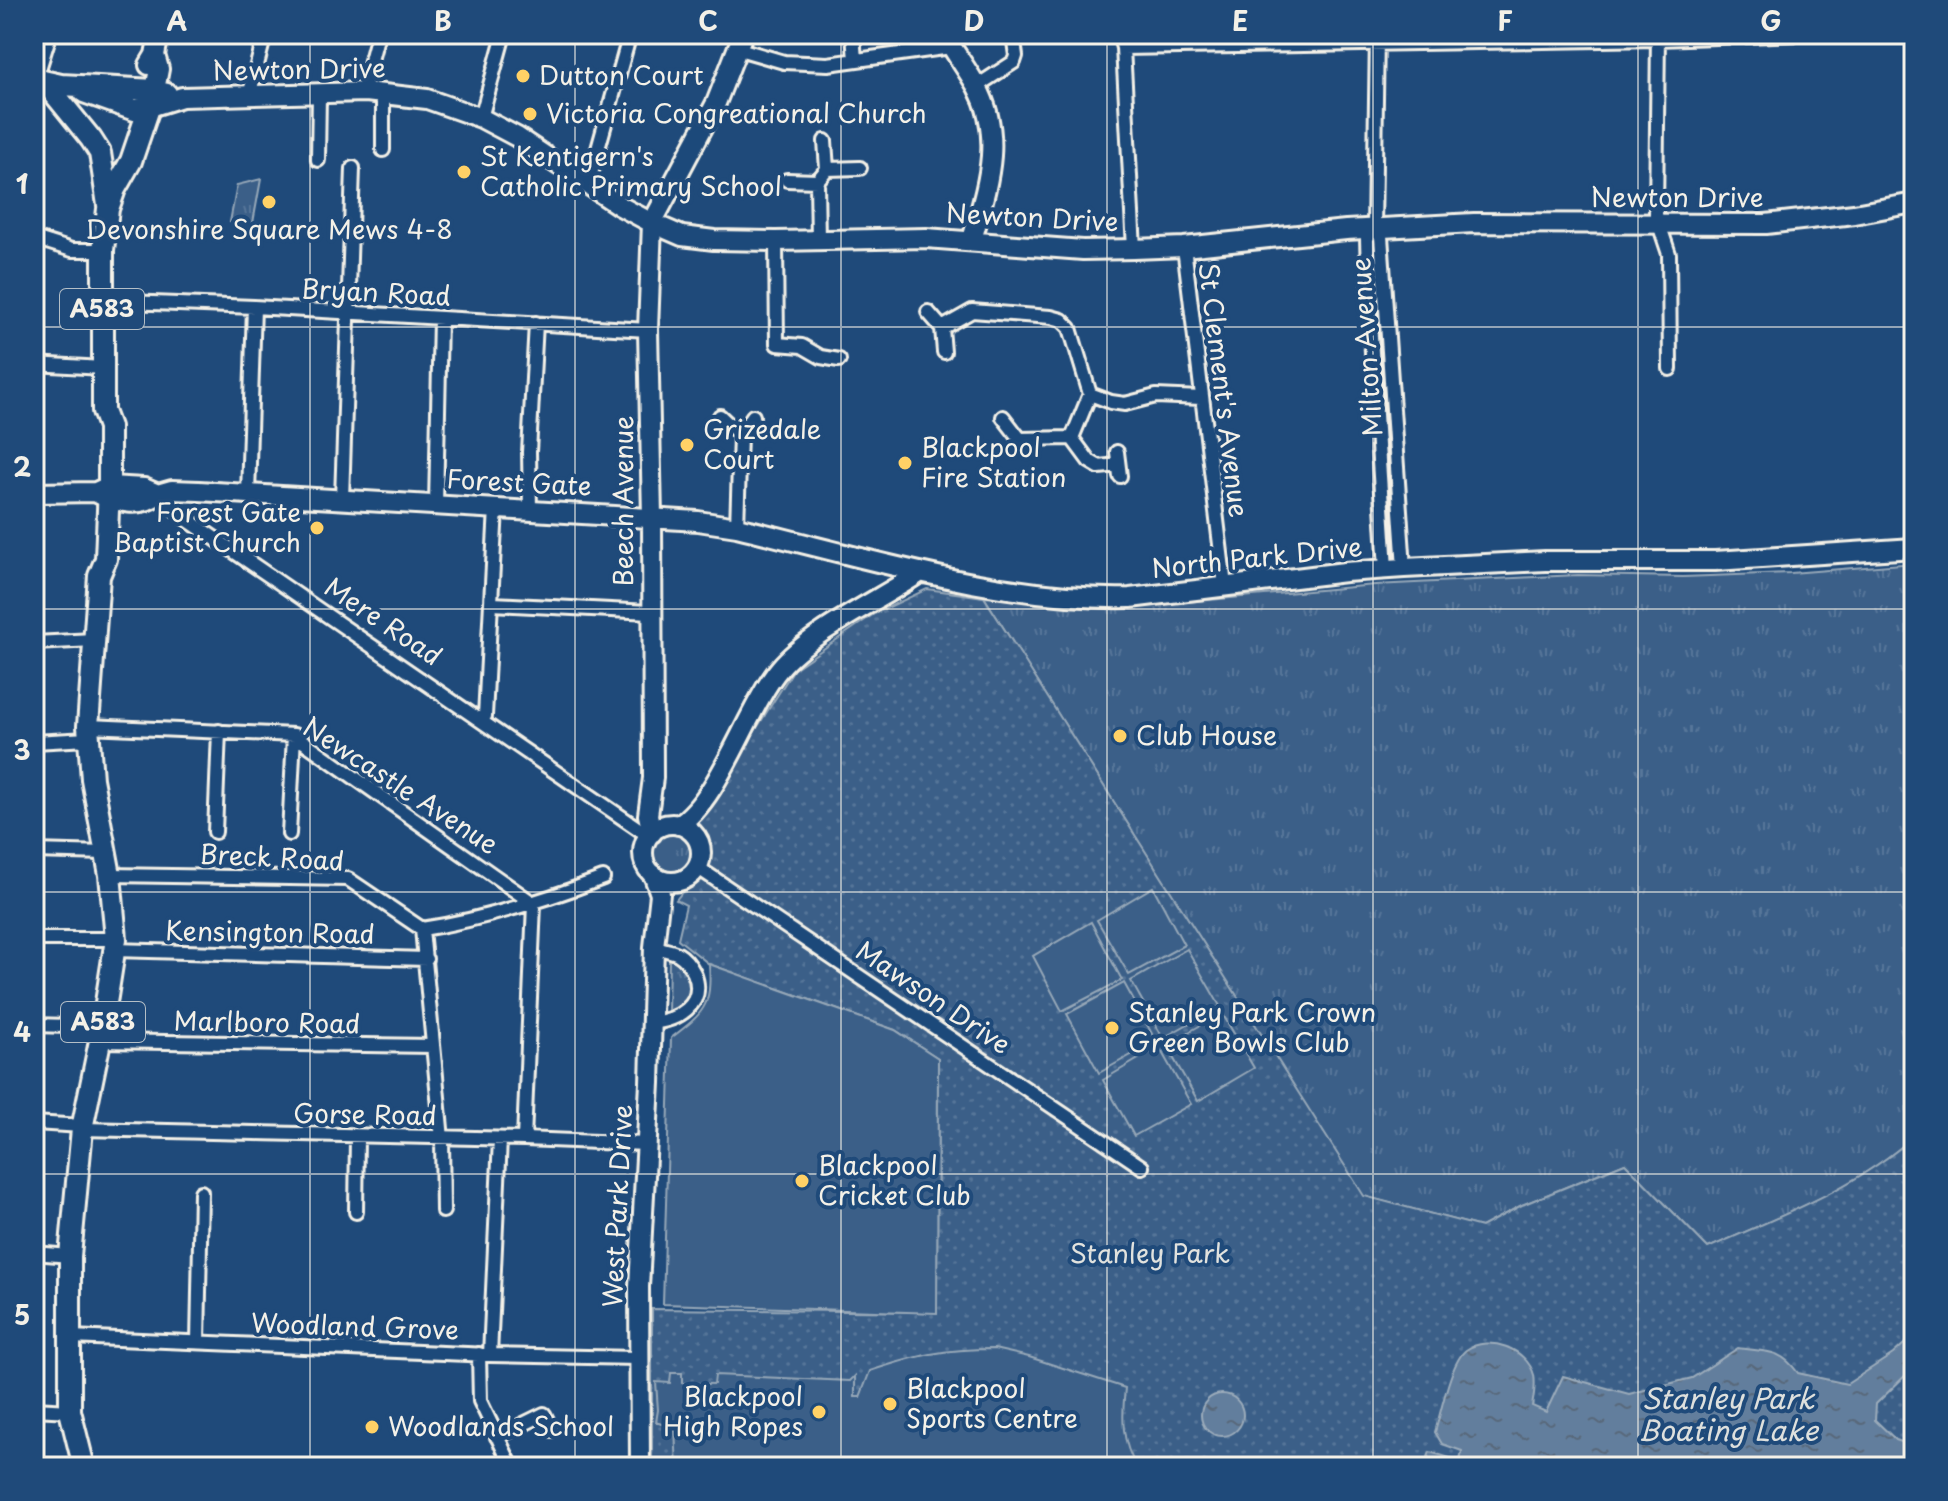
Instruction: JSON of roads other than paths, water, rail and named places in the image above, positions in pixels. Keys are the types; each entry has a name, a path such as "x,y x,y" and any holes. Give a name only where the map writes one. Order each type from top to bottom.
{"main road":[{"path":"44,81 144,98"},
{"path":"44,81 144,98"},
{"name":"A583","path":"44,81 100,153 111,199"},
{"name":"A583","path":"84,1467 70,1411 70,1256 82,1127 115,945 110,875 92,779 88,733 99,576 106,559 104,493 97,427 103,411 103,250 118,163 144,98"}],"street":[{"path":"44,81 50,34"},
{"path":"144,98 148,66 155,55 159,34"},
{"path":"249,96 265,34"},
{"path":"378,34 365,83 374,92 383,150"},
{"path":"481,118 504,34"},
{"path":"588,185 630,34"},
{"path":"853,34 855,60"},
{"path":"977,86 1014,62 1013,34"},
{"path":"1119,34 1123,48 1134,249"},
{"path":"1123,48 1377,39 1801,34"},
{"path":"1658,37 1656,215 1669,254 1670,369"},
{"name":"Milton Avenue","path":"1377,39 1374,229 1367,238 1368,293 1395,569"},
{"path":"652,223 716,103 741,41 784,62 828,64 948,40 986,106 993,157 972,240"},
{"name":"Newton Drive","path":"144,98 374,92 427,99 481,118 517,137 652,223 682,236 714,240 907,238 972,240 1083,250 1134,249 1474,223 1778,223 1914,203"},
{"path":"318,160 319,94"},
{"path":"818,241 817,181 827,169 825,141"},
{"path":"342,499 353,168"},
{"path":"827,169 860,168"},
{"path":"787,180 817,181"},
{"name":"Beech Avenue","path":"650,834 648,815 653,778 652,517 648,330 652,223"},
{"path":"34,238 72,250 103,250"},
{"path":"776,241 777,344 802,346 821,357 839,360"},
{"name":"St Clement's Avenue","path":"1184,247 1225,586"},
{"name":"Bryan Road","path":"102,301 648,330"},
{"path":"248,494 254,307"},
{"path":"942,328 972,311 1062,320 1075,338 1090,394 1072,438"},
{"path":"928,312 942,328 944,352"},
{"path":"436,504 440,319"},
{"path":"530,510 529,452 536,323"},
{"path":"34,364 103,368"},
{"path":"1090,394 1125,404 1156,396 1201,398"},
{"path":"720,416 740,435"},
{"path":"737,527 740,435 753,416"},
{"path":"1003,417 1019,445 1072,438"},
{"path":"1072,438 1089,461 1099,467 1118,465"},
{"name":"Forest Gate","path":"158,494 172,490 652,517 737,527 921,572"},
{"path":"34,493 104,493 145,501 158,494"},
{"name":"Mere Road","path":"158,494 198,527 650,834"},
{"path":"482,721 485,716 496,508"},
{"name":"North Park Drive","path":"921,572 985,585 1094,599 1130,598 1395,569 1545,561 1715,561 1914,548"},
{"path":"674,824 688,829 696,837 701,852 691,873 668,881 653,874 644,858 644,846 650,834 690,816 709,792 767,685 787,660 812,640 921,572"},
{"path":"492,604 650,612"},
{"path":"34,643 94,640"},
{"path":"215,832 219,731"},
{"name":"Newcastle Avenue","path":"34,742 88,733 219,731 294,735 534,904"},
{"path":"289,834 294,735"},
{"name":"Beech Avenue","path":"653,778 660,809 674,824"},
{"path":"696,837 709,792"},
{"path":"34,851 106,853"},
{"name":"West Park Drive","path":"654,947 670,901 691,873"},
{"name":"Mawson Drive","path":"691,873 1142,1167"},
{"name":"West Park Drive","path":"640,1467 638,1358 650,1023 660,894 653,874"},
{"name":"Breck Road","path":"110,875 348,879 422,929"},
{"path":"443,1211 442,1139 422,929 473,921 534,904 603,878"},
{"path":"524,1139 534,904"},
{"name":"Kensington Road","path":"34,939 426,959"},
{"path":"650,1023 664,1022 682,1015 692,1006 698,989 688,962 679,955 654,947"},
{"name":"Marlboro Road","path":"34,1025 101,1034 433,1046"},
{"name":"Gorse Road","path":"34,1123 357,1137 647,1144"},
{"path":"356,1212 357,1137"},
{"path":"500,1139 480,1401 512,1467"},
{"path":"198,1342 201,1192"},
{"path":"34,1253 70,1256"},
{"name":"Woodland Grove","path":"71,1337 485,1355 638,1358"},
{"path":"34,1409 70,1411"},
{"path":"497,1437 544,1414 552,1430"}],"water":[{"name":"Stanley Park Boating Lake","path":"1914,1335 1914,1367 1876,1404 1875,1420 1896,1440 1914,1446 1914,1467 1424,1467 1430,1452 1460,1461 1462,1451 1442,1444 1435,1432 1456,1365 1466,1350 1475,1345 1496,1344 1524,1358 1534,1375 1532,1406 1546,1412 1563,1376 1629,1394 1692,1378 1738,1348 1772,1353 1785,1359 1798,1373 1847,1384 1893,1354"},
{"path":"1222,1394 1237,1400 1243,1415 1237,1430 1222,1436 1207,1430 1201,1415 1207,1400"}],"place":[{"name":"Dutton Court","path":"523,76"},
{"name":"Victoria Congreational Church","path":"530,114"},
{"name":"St Kentigern's Catholic Primary School","path":"464,172"},
{"name":"Devonshire Square Mews 4-8","path":"269,202"},
{"name":"Grizedale Court","path":"687,445"},
{"name":"Blackpool Fire Station","path":"905,463"},
{"name":"Forest Gate Baptist Church","path":"317,528"},
{"name":"Club House","path":"1120,736"},
{"name":"Stanley Park Crown Green Bowls Club","path":"1112,1028"},
{"name":"Blackpool Cricket Club","path":"802,1181"},
{"name":"Blackpool Sports Centre","path":"890,1404"},
{"name":"Blackpool High Ropes","path":"819,1412"},
{"name":"Woodlands School","path":"372,1427"}],"park label":[{"name":"Stanley Park","path":"1150,1254"}]}
